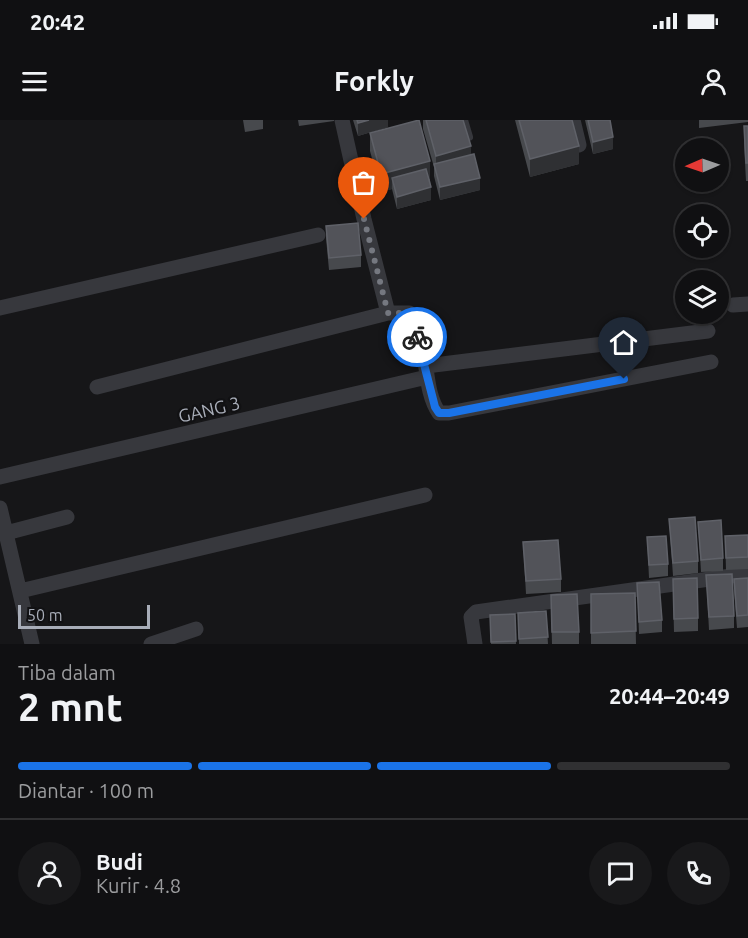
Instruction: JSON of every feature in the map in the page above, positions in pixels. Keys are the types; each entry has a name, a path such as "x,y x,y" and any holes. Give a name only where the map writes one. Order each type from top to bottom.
{"street":[{"path":"342,120 388,313"},
{"path":"573,120 579,145"},
{"path":"0,308 318,235"},
{"path":"97,387 388,313 409,313 435,407 439,413 449,413 711,362"},
{"name":"GANG 3","path":"0,477 32,471 426,372 708,331"},
{"path":"20,591 425,495"},
{"path":"0,508 32,644"},
{"path":"6,533 67,517"},
{"path":"475,644 471,617 476,612 745,574"},
{"path":"151,644 196,629"}],"lane":[{"path":"464,120 469,137"}],"building":[{"path":"419,120 430,161 381,174 370,133"},
{"path":"426,120 463,120 471,146 436,156"},
{"path":"519,120 572,120 579,146 530,159"},
{"path":"588,120 610,120 613,137 593,142"},
{"path":"744,126 748,126 748,163 746,163"},
{"path":"474,154 480,178 440,187 434,164"},
{"path":"426,169 431,187 397,197 392,178"},
{"path":"358,223 361,255 329,258 326,226"},
{"path":"695,517 698,561 673,563 669,519"},
{"path":"721,520 723,558 701,560 698,522"},
{"path":"748,535 748,557 726,558 725,536"},
{"path":"666,536 668,564 649,565 647,537"},
{"path":"558,540 561,579 526,581 523,542"},
{"path":"732,574 734,616 709,617 706,575"},
{"path":"697,578 698,618 674,619 673,579"},
{"path":"748,578 748,615 737,616 734,579"},
{"path":"659,582 662,620 639,622 637,583"},
{"path":"635,593 636,631 591,633 591,594"},
{"path":"577,594 579,632 552,632 551,595"},
{"path":"546,611 548,637 519,639 518,613"},
{"path":"515,614 516,641 491,642 490,615"}],"way so far":[{"path":"364,219 388,313 409,313 417,337"}],"route":[{"path":"417,337 435,407 439,413 449,413 624,379"}]}
